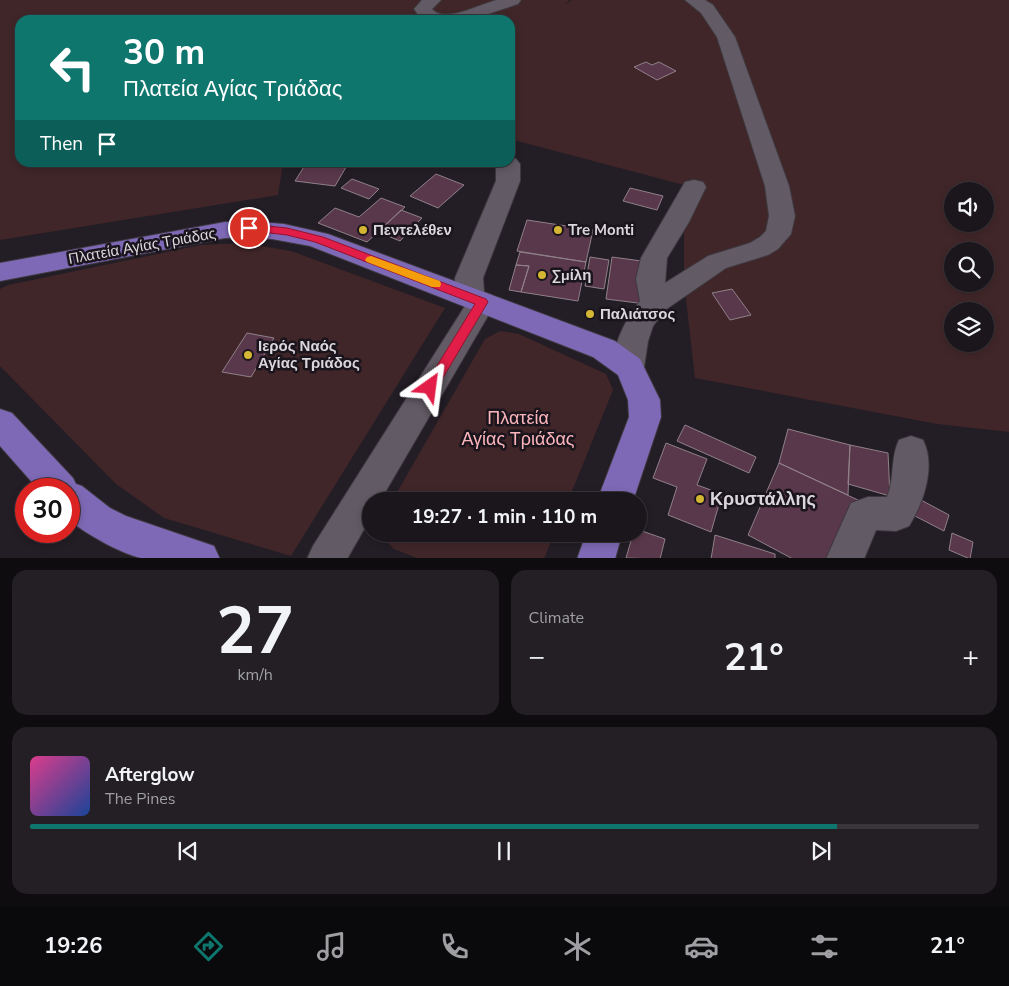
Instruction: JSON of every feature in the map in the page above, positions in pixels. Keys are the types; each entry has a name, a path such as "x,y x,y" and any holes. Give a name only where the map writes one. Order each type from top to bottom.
{"main road":[{"name":"Πλατεία Αγίας Τριάδας","path":"0,272 225,230 249,228 287,231 319,240 604,349 629,367 644,400 645,417 619,492"},
{"path":"0,423 51,478"},
{"path":"80,509 118,530 201,558"},
{"path":"596,558 601,542"}],"street":[{"path":"426,15 423,9 432,0"},
{"path":"463,15 512,0"},
{"path":"629,367 635,335 640,322 655,303 717,262 759,249 769,243 778,234 782,216 777,186 726,37 707,9 694,0"},
{"path":"326,558 476,300 468,278 508,181 508,167"},
{"path":"655,303 650,279 654,258 694,187"},
{"path":"845,558 864,515 872,512 884,515 896,514 903,505 910,475 911,450"}],"green space":[{"path":"0,0 426,0 426,15 15,15 15,167 282,167 278,195 0,240"},
{"path":"436,0 507,0 456,15 442,15 432,12 431,7"},
{"path":"523,0 569,0 565,5 571,0 1009,0 1009,432 937,424 695,378 684,282 684,185 515,140 515,15 481,15"},
{"path":"244,243 291,251 445,308 291,556 164,518 116,484 0,366 0,289 8,285 201,245"},
{"name":"Πλατεία Αγίας Τριάδας","path":"500,331 519,334 606,374 613,390 572,492 397,492 485,339"},
{"path":"387,542 551,542 544,558 417,558 394,549"}],"building":[{"path":"646,62 652,65 659,62 676,71 657,80 634,67"},
{"path":"304,167 346,167 335,186 295,181"},
{"path":"436,174 464,185 438,208 410,196"},
{"path":"352,179 379,189 369,199 341,188"},
{"path":"630,188 663,196 657,210 623,201"},
{"path":"381,198 405,207 367,242 318,223 335,208 359,217"},
{"path":"401,210 422,218 400,241 378,232"},
{"path":"527,220 593,230 586,262 517,251"},
{"path":"520,252 586,262 578,301 521,292 529,266 516,265"},
{"path":"590,257 609,260 604,289 585,286"},
{"path":"612,257 649,262 646,304 606,299"},
{"path":"516,265 529,266 521,292 509,290"},
{"path":"732,289 751,315 730,320 712,293"},
{"name":"Ιερός Ναός Αγίας Τριάδος","path":"247,333 274,338 251,377 222,372"},
{"path":"685,425 756,457 749,473 677,441"},
{"path":"788,429 850,445 848,495 779,463"},
{"path":"666,443 707,459 697,485 722,494 711,532 668,515 677,487 653,478"},
{"path":"850,445 888,453 890,496 848,484"},
{"path":"779,463 860,501 834,558 791,558 748,535"},
{"path":"921,500 949,515 944,531 915,516"},
{"path":"647,533 665,539 660,558 626,558 631,542 647,542"},
{"path":"952,533 973,542 970,558 949,550"},
{"path":"715,535 775,554 775,558 711,558"}],"slow traffic":[{"path":"371,260 436,284"}],"place":[{"name":"Πεντελέθεν","path":"363,230"},
{"name":"Tre Monti","path":"558,230"},
{"name":"Σμίλη","path":"542,275"},
{"name":"Παλιάτσος","path":"590,314"},
{"name":"Ιερός Ναός Αγίας Τριάδος","path":"248,355"},
{"name":"Κρυστάλλης","path":"700,499"}],"route":[{"path":"249,228 287,231 319,240 482,302 430,387"}]}
